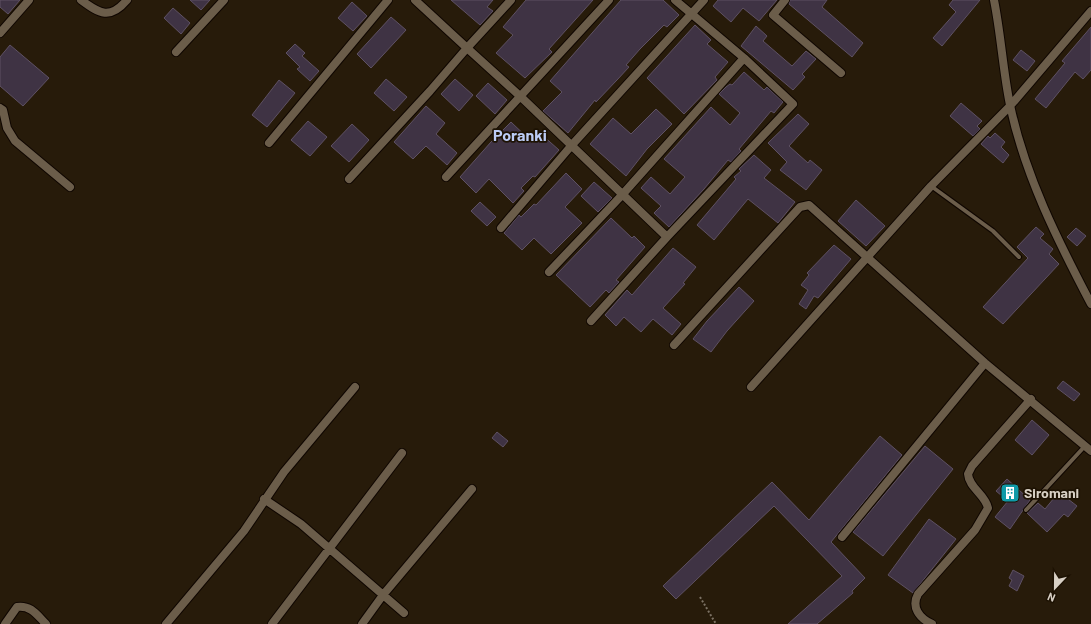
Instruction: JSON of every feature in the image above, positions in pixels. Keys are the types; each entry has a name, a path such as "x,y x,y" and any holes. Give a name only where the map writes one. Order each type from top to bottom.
{"street":[{"path":"0,33 29,0"},
{"path":"81,0 99,13 111,13 121,7 127,0"},
{"path":"176,52 224,0"},
{"path":"269,143 388,0"},
{"path":"415,0 521,97 667,237"},
{"path":"349,178 430,91 511,0"},
{"path":"446,177 609,0"},
{"path":"591,320 793,104 744,58 675,0"},
{"path":"501,228 571,146 704,0"},
{"path":"785,0 773,15 841,73"},
{"path":"996,2 1010,106 1021,145 1043,211 1091,304"},
{"path":"751,387 931,186 1010,106 1091,11"},
{"path":"549,272 622,195 744,58"},
{"path":"0,108 3,110 7,128 15,141 70,187"},
{"path":"674,344 800,207 805,205 812,207 985,363 1031,399 1088,448"},
{"path":"842,537 985,363"},
{"path":"166,624 244,530 264,499 355,387"},
{"path":"932,624 919,613 915,607 914,600 975,530 988,508 987,503 972,486 968,474 972,466 1031,399"},
{"path":"272,624 402,453"},
{"path":"362,624 383,595 472,489"},
{"path":"264,499 301,524 328,549 404,613"},
{"path":"5,624 17,607 24,606 32,609 46,624"}],"lane":[{"path":"931,186 993,231 1019,257"},
{"path":"1026,510 1088,448"}],"path":[{"path":"700,598 716,624"}],"building":[{"path":"0,0 20,0 8,14 0,7"},
{"path":"190,0 210,0 201,10"},
{"path":"451,0 493,0 487,7 493,11 480,25"},
{"path":"526,0 593,0 549,49 552,52 525,78 496,53 513,35 503,27"},
{"path":"621,0 663,0 679,15 667,27 664,25 640,49 626,65 629,67 596,102 595,100 568,133 543,111 562,92 550,81"},
{"path":"718,0 777,0 759,21 743,8 731,22 713,6"},
{"path":"790,0 827,0 822,7 863,43 852,57 789,4"},
{"path":"953,0 980,0 942,46 933,38 956,12 949,5"},
{"path":"352,2 367,16 353,31 338,18"},
{"path":"173,8 190,23 181,34 164,18"},
{"path":"391,17 406,30 371,68 357,54"},
{"path":"695,25 711,40 707,44 728,62 715,77 717,80 684,114 647,78"},
{"path":"756,26 767,36 763,41 792,66 806,51 816,59 802,74 805,77 793,90 741,46"},
{"path":"1091,27 1091,70 1083,79 1075,72 1046,108 1035,99 1065,63 1062,61"},
{"path":"295,44 305,53 302,56 319,71 310,81 297,69 300,67 286,53"},
{"path":"10,45 49,78 23,106 0,86 0,57"},
{"path":"1021,50 1035,61 1027,71 1013,60"},
{"path":"744,72 764,90 767,87 783,102 774,113 771,111 739,149 741,151 731,162 728,160 669,227 654,213 661,206 641,188 651,177 670,194 685,177 664,159 711,107 730,125 740,113 719,94 730,84 732,85"},
{"path":"386,79 407,97 394,111 374,93"},
{"path":"455,79 473,95 459,111 441,94"},
{"path":"279,80 295,93 267,127 252,115"},
{"path":"488,83 507,100 495,114 476,96"},
{"path":"961,103 982,121 977,126 980,129 973,136 950,116"},
{"path":"426,106 445,123 436,134 457,153 447,165 426,146 413,159 394,142"},
{"path":"656,109 672,124 647,149 626,176 590,144 613,118 631,134"},
{"path":"798,114 809,124 789,146 808,163 810,160 822,170 806,190 780,170 787,162 768,143"},
{"path":"308,121 327,137 310,156 291,140"},
{"path":"511,122 533,143 541,134 559,150 535,177 533,176 521,188 524,191 513,203 489,179 476,193 460,177"},
{"path":"352,124 369,140 349,162 331,146"},
{"path":"995,133 1005,142 1001,147 1009,155 1003,163 981,144 988,136 990,138"},
{"path":"754,155 771,170 764,178 795,202 778,223 748,199 714,240 697,225 736,179 734,177 741,171 739,169"},
{"path":"566,173 582,189 565,207 582,223 551,254 534,238 522,250 504,233 519,215 521,217 534,204 536,205"},
{"path":"594,182 612,198 598,212 581,196"},
{"path":"856,200 885,226 866,246 838,221"},
{"path":"480,202 496,217 487,226 471,211"},
{"path":"611,218 632,238 634,236 645,247 616,280 619,282 609,293 606,290 590,307 556,275"},
{"path":"1036,227 1044,234 1040,238 1053,249 1049,254 1059,264 1003,324 983,307 1028,258 1017,247"},
{"path":"1076,228 1086,236 1077,246 1067,237"},
{"path":"834,245 851,259 818,298 814,296 806,309 799,304 808,290 801,285 809,275 807,273"},
{"path":"673,248 696,267 683,283 685,284 663,308 681,324 672,335 653,319 641,332 624,317 616,326 605,315 627,290 632,295"},
{"path":"739,287 754,301 727,331 711,352 693,339 707,321"},
{"path":"1063,381 1080,394 1074,401 1057,388"},
{"path":"1032,420 1049,435 1032,455 1015,440"},
{"path":"497,432 508,441 503,447 492,438"},
{"path":"880,436 902,455 831,542 865,578 852,591 853,593 817,624 788,624 842,576 774,506 676,599 663,586 772,482 809,520"},
{"path":"925,446 953,469 883,556 853,532"},
{"path":"1007,479 1030,500 1010,529 995,517 1008,501 996,491"},
{"path":"1059,492 1077,506 1068,517 1064,514 1047,532 1027,513 1038,503 1045,509"},
{"path":"929,519 956,539 913,593 888,575"},
{"path":"1013,570 1024,576 1017,591 1009,586 1012,580 1009,578"}],"place":[{"name":"Siromani","path":"1010,493"}],"district":[{"name":"Poranki","path":"520,135"}]}
